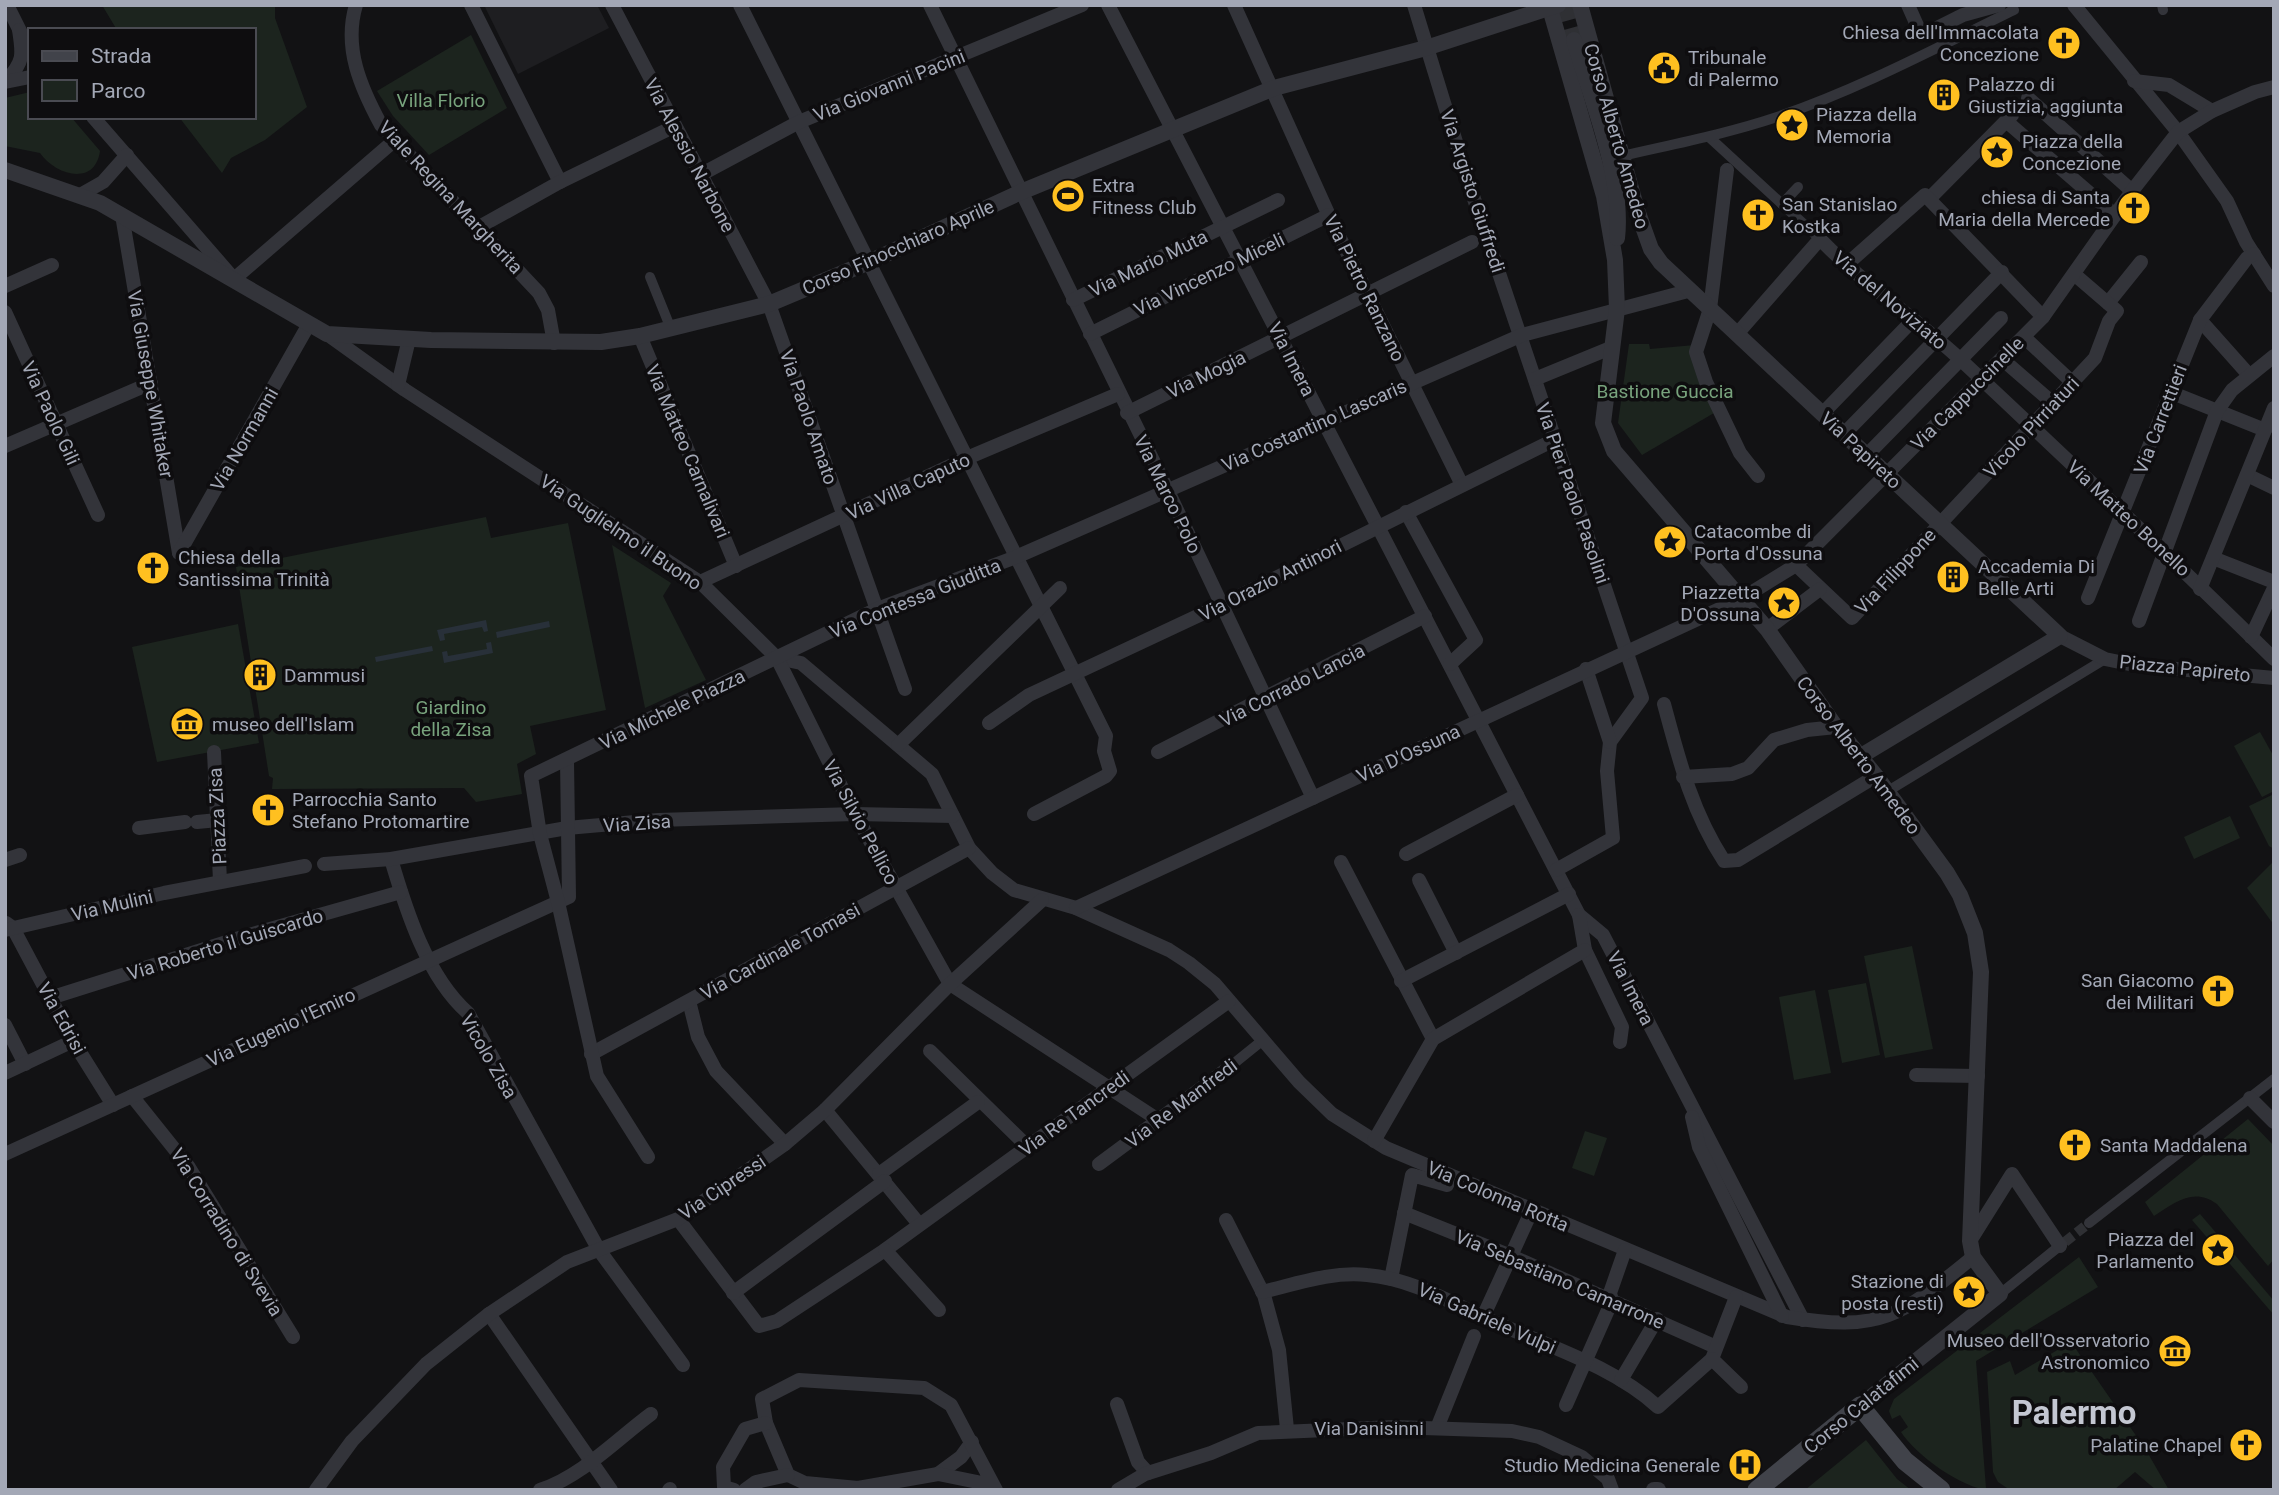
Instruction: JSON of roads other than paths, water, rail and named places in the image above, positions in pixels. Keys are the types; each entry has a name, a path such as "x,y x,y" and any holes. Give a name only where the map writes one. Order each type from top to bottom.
{"main road":[{"name":"Corso Calatafimi","path":"1757,1490 1860,1406"},
{"path":"1860,1406 1905,1461 1941,1490"}],"street":[{"path":"7,5 28,41"},
{"name":"Viale Regina Margherita","path":"356,5 352,28 354,64 363,92 381,125 539,293 548,310 554,343"},
{"path":"471,5 560,182"},
{"name":"Via Alessio Narbone","path":"612,5 769,304"},
{"path":"740,5 1106,736 1104,751 1110,771 1034,814"},
{"name":"Via Marco Polo","path":"930,5 1118,394 1168,491 1313,797"},
{"name":"Via Giovanni Pacini","path":"700,175 799,122 1082,5"},
{"name":"Via Imera","path":"1108,5 1579,915 1603,935 1803,1320"},
{"name":"Via Pietro Ranzano","path":"1234,5 1329,215 1462,485"},
{"name":"Via Argisto Giuffredi","path":"1414,5 1522,335"},
{"path":"1908,5 1920,32 1927,33 1963,15 1999,5"},
{"path":"1622,156 1709,137 1831,96 2014,10 2012,5"},
{"path":"2074,5 2178,132 2227,201 2274,286"},
{"name":"Corso Finocchiaro Aprile","path":"5,170 80,195 122,215 327,334 409,339 601,342 671,329 769,304 869,262 1021,192 1273,88 1426,48 1552,10 1581,9"},
{"name":"Corso Alberto Amedeo","path":"1581,9 1644,231 1661,263"},
{"name":"Corso Alberto Amedeo","path":"1552,10 1604,196 1615,260 1617,309 1603,423 1614,451 1767,629 1836,727 1888,791 1947,873 1960,895 1975,933 1981,972 1972,1250"},
{"path":"5,81 17,69 23,55 19,30"},
{"name":"Corso Alberto Amedeo","path":"1574,40 1617,189 1620,215 1615,260"},
{"path":"5,81 28,77"},
{"path":"2134,81 2169,85 2212,111"},
{"path":"2178,132 2212,111 2255,92 2274,87"},
{"path":"2028,98 2132,191"},
{"path":"1846,265 1927,197 2009,118 2115,215"},
{"path":"95,119 234,279 395,140"},
{"path":"479,227 560,182 675,126"},
{"name":"Via Cappuccinelle","path":"1741,599 1796,565 2043,317 2132,191 2178,132"},
{"path":"1709,137 1820,239 1737,334"},
{"path":"80,195 103,182 127,155"},
{"path":"1727,170 1710,309 1696,352 1706,382 1740,453 1758,476"},
{"path":"1782,204 1798,187"},
{"path":"1927,197 2043,317"},
{"name":"Via Mario Muta","path":"1073,300 1278,200"},
{"name":"Via Giuseppe Whitaker","path":"122,215 179,553"},
{"name":"Via Vincenzo Miceli","path":"1090,334 1329,215"},
{"name":"Via del Noviziato","path":"1820,239 1846,265 1982,380"},
{"name":"Via Mogia","path":"1127,412 1472,242"},
{"name":"Via Carrettieri","path":"2088,598 2200,320 2247,258 2254,254"},
{"path":"2074,274 2108,303 2141,262"},
{"name":"Via Papireto","path":"1661,263 2060,636"},
{"path":"5,286 52,265"},
{"path":"1844,434 2002,272"},
{"path":"650,277 671,329"},
{"name":"Via Costantino Lascaris","path":"1016,557 1522,335 1688,291"},
{"name":"Vicolo Pirriaturi","path":"1939,525 2095,358 2109,321 2117,311 2108,303"},
{"name":"Via Paolo Amato","path":"769,304 905,689"},
{"name":"Via Paolo Gili","path":"5,312 98,514"},
{"path":"1867,455 2001,318"},
{"path":"2200,320 2249,375"},
{"path":"1823,414 1912,321"},
{"name":"Via Normanni","path":"179,553 309,324"},
{"name":"Via Guglielmo il Buono","path":"327,334 398,385 700,582 777,658 801,663 932,774 969,848 992,873 1014,890 1042,900"},
{"name":"Via Pier Paolo Pasolini","path":"1522,335 1554,440 1642,698 1611,742"},
{"name":"Via Matteo Carnalivari","path":"640,336 736,566"},
{"path":"2024,337 2073,383"},
{"path":"398,385 409,339"},
{"path":"1535,379 1612,346"},
{"path":"2139,621 2217,411 2232,390 2274,356"},
{"path":"2002,359 2054,404"},
{"name":"Via Matteo Bonello","path":"1982,380 2166,551 2274,659"},
{"path":"5,446 151,383"},
{"path":"2170,392 2265,430"},
{"name":"Via Villa Caputo","path":"700,582 967,458 1118,394"},
{"path":"2201,588 2274,408"},
{"name":"Via Orazio Antinori","path":"989,723 1029,695 1221,605 1554,440"},
{"path":"2246,475 2274,488"},
{"path":"1406,512 1476,640 1450,664"},
{"name":"Via Filippone","path":"1796,565 1852,618 1939,525"},
{"name":"Via Contessa Giuditta","path":"777,658 877,609 1016,557"},
{"path":"2213,558 2274,582"},
{"path":"2251,637 2274,587"},
{"path":"898,745 1060,589"},
{"path":"1767,629 1820,589"},
{"name":"Via D'Ossuna","path":"1076,908 1741,599"},
{"name":"Via Corrado Lancia","path":"1158,752 1425,616"},
{"path":"1861,756 2060,636"},
{"name":"Piazza Papireto","path":"2060,636 2105,659 2274,678"},
{"name":"Via Michele Piazza","path":"540,834 531,776 777,658"},
{"name":"Via Silvio Pellico","path":"777,658 855,814 950,984"},
{"path":"1888,791 2105,659"},
{"path":"1556,870 1613,838 1606,771 1611,742 1586,670"},
{"path":"1664,704 1683,777 1704,830 1724,861 1738,860 1876,776"},
{"path":"1683,777 1740,771 1748,768 1774,740 1808,730 1836,727"},
{"name":"Piazza Zisa","path":"214,752 220,881"},
{"path":"558,902 569,897 566,761"},
{"path":"1406,855 1517,795"},
{"name":"Via Zisa","path":"324,864 391,859 567,828 658,820 855,814 953,816"},
{"path":"139,828 218,820"},
{"path":"540,834 597,1076 648,1157"},
{"name":"Via Cardinale Tomasi","path":"591,1054 969,848"},
{"path":"5,860 20,855"},
{"name":"Vicolo Zisa","path":"391,859 401,892 430,959 453,1000 468,1013 599,1250 683,1365"},
{"path":"1341,862 1433,1039"},
{"path":"220,881 304,866"},
{"path":"1419,880 1457,953"},
{"name":"Via Mulini","path":"8,927 220,881"},
{"name":"Via Roberto il Guiscardo","path":"50,998 401,892"},
{"path":"1401,981 1569,894"},
{"name":"Via Colonna Rotta","path":"1042,900 1076,908 1169,950 1215,984 1299,1082 1332,1114 1374,1141 1450,1176 1783,1315 1803,1320 1840,1323 1882,1319 1905,1311 1972,1250 2012,1174 2063,1244"},
{"name":"Via Cipressi","path":"316,1490 352,1441 402,1386 489,1314 567,1262 678,1219 785,1143 825,1110 950,984 1042,900"},
{"name":"Via Eugenio l'Emiro","path":"5,1154 558,902"},
{"path":"1579,915 1585,950 1622,1027 1620,1042"},
{"name":"Via Edrisi","path":"8,927 113,1105"},
{"path":"1374,1141 1433,1039 1585,950"},
{"path":"950,984 1160,1121"},
{"path":"689,1001 698,1037 716,1071 785,1143"},
{"name":"Via Re Tancredi","path":"733,1293 759,1326 777,1321 886,1250 1229,1001"},
{"path":"5,1025 25,1063"},
{"name":"Via Re Manfredi","path":"1099,1164 1160,1121 1263,1040"},
{"path":"5,1073 73,1041"},
{"path":"930,1051 978,1101 1027,1146"},
{"path":"1916,1075 1979,1076"},
{"path":"2089,1223 2274,1079"},
{"name":"Via Corradino di Svevia","path":"132,1096 188,1166 293,1338"},
{"path":"1688,1098 1699,1147 1783,1315"},
{"path":"2250,1098 2274,1122"},
{"path":"678,1219 733,1293 978,1101"},
{"path":"825,1110 919,1224"},
{"path":"1391,1279 1412,1175 1447,1185 1450,1176"},
{"path":"1483,1317 1532,1210"},
{"name":"Via Sebastiano Camarrone","path":"1404,1213 1657,1319 1714,1353 1741,1387"},
{"path":"1226,1220 1262,1292 1279,1350 1287,1429"},
{"name":"Corso Calatafimi","path":"1860,1406 2063,1244"},
{"path":"886,1250 940,1310"},
{"path":"1566,1405 1612,1301 1610,1293 1625,1250"},
{"path":"1972,1250 2000,1294"},
{"name":"Via Gabriele Vulpi","path":"1262,1292 1323,1277 1366,1274 1415,1285 1620,1380 1658,1407 1714,1353"},
{"path":"1714,1353 1735,1297"},
{"path":"489,1314 611,1490"},
{"path":"1620,1380 1657,1319"},
{"path":"1437,1428 1474,1336"},
{"path":"788,1475 766,1423 762,1399 799,1380 924,1388 951,1405 994,1487"},
{"path":"1117,1404 1138,1462 1147,1473"},
{"path":"540,1490 553,1486 651,1414"},
{"path":"734,1490 724,1487 723,1467 746,1429 766,1423"},
{"name":"Via Danisinni","path":"1118,1490 1147,1473 1211,1453 1258,1433 1287,1429 1437,1428 1512,1431 1539,1437 1582,1457 1608,1479 1612,1490"},
{"path":"938,1474 961,1457 972,1442"},
{"path":"745,1490 756,1482 788,1475 805,1483 858,1488 938,1474 994,1487"}],"tunnel":[{"path":"1564,5 1574,40"},
{"path":"2065,1242 2089,1223"}],"place":[{"name":"Chiesa dell'Immacolata Concezione","path":"2064,43"},
{"name":"Tribunale di Palermo","path":"1664,68"},
{"name":"Palazzo di Giustizia, aggiunta","path":"1944,95"},
{"name":"Piazza della Memoria","path":"1792,125"},
{"name":"Piazza della Concezione","path":"1997,152"},
{"name":"Extra Fitness Club","path":"1068,196"},
{"name":"chiesa di Santa Maria della Mercede","path":"2134,208"},
{"name":"San Stanislao Kostka","path":"1758,215"},
{"name":"Catacombe di Porta d'Ossuna","path":"1670,542"},
{"name":"Chiesa della Santissima Trinità","path":"153,568"},
{"name":"Accademia Di Belle Arti","path":"1953,577"},
{"name":"Piazzetta D'Ossuna","path":"1784,603"},
{"name":"Dammusi","path":"260,675"},
{"name":"museo dell'Islam","path":"187,724"},
{"name":"Parrocchia Santo Stefano Protomartire","path":"268,810"},
{"name":"San Giacomo dei Militari","path":"2218,991"},
{"name":"Santa Maddalena","path":"2075,1145"},
{"name":"Piazza del Parlamento","path":"2218,1250"},
{"name":"Stazione di posta (resti)","path":"1969,1292"},
{"name":"Museo dell'Osservatorio Astronomico","path":"2175,1351"},
{"name":"Palatine Chapel","path":"2246,1445"},
{"name":"Studio Medicina Generale","path":"1745,1465"}],"district":[{"name":"Palermo","path":"2074,1412"}],"park label":[{"name":"Villa Florio","path":"441,100"},
{"name":"Bastione Guccia","path":"1665,391"},
{"name":"Giardino della Zisa","path":"451,718"}]}
